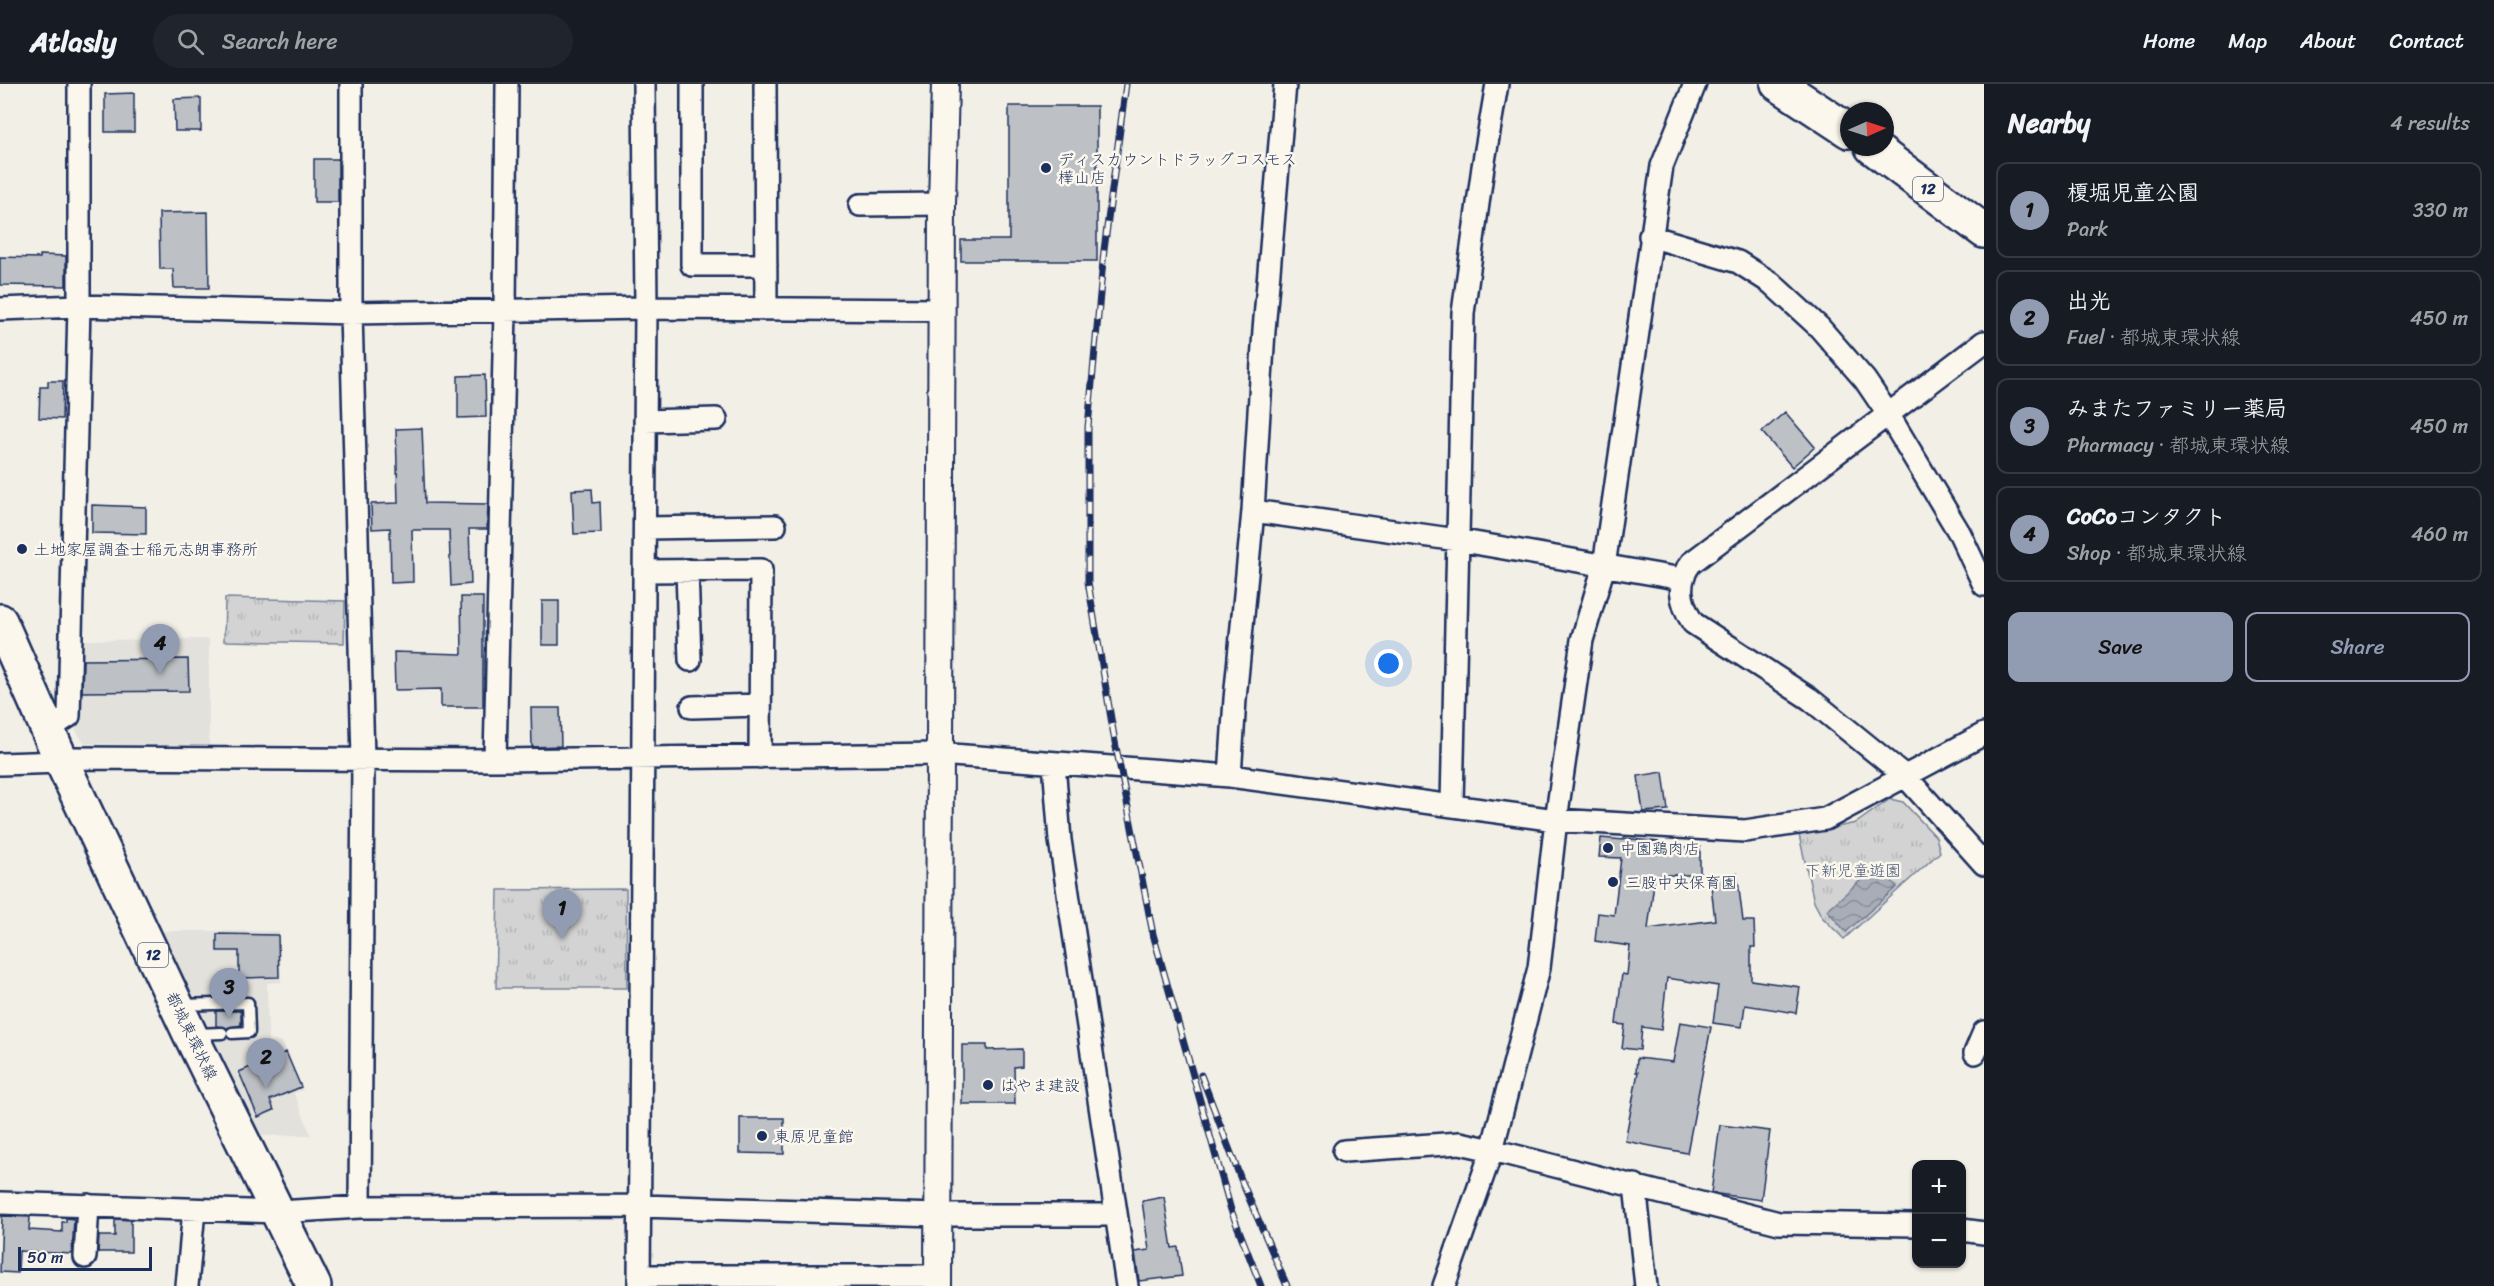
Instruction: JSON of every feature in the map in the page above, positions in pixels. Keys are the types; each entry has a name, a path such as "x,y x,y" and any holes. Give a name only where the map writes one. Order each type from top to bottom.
{"main road":[{"path":"1778,84 1840,125"},
{"name":"12","path":"1884,156 1984,231"},
{"name":"都城東環状線","path":"0,621 62,762 184,1020 314,1286"}],"street":[{"path":"49,729 69,716 79,306 79,84"},
{"path":"351,84 351,313 363,758 360,1207"},
{"path":"495,760 505,310 507,84"},
{"path":"644,84 645,571 639,1281 938,1281 942,204 945,84"},
{"path":"692,84 692,265 766,265"},
{"path":"765,84 766,309"},
{"path":"1230,776 1253,511 1264,330 1284,84"},
{"path":"1452,804 1464,313 1483,166 1497,84"},
{"path":"1444,1286 1492,1150 1539,968 1556,819 1582,640 1604,566 1650,236 1662,166 1695,84"},
{"path":"860,205 942,204"},
{"path":"1650,236 1738,262 1771,284 1819,327 1865,380 1888,414 1960,534 1984,585"},
{"path":"0,309 79,306 351,313 646,308 942,310"},
{"path":"1984,342 1691,563 1684,571 1682,579 1682,599 1693,623 1810,699 1906,777 1984,864"},
{"path":"645,421 716,419"},
{"path":"1253,511 1457,540 1682,579"},
{"path":"645,528 775,526"},
{"path":"687,570 690,660"},
{"path":"645,571 761,570 760,757"},
{"path":"692,707 760,705"},
{"path":"0,764 62,762 71,758 495,760 939,754 1230,776 1556,819 1745,831 1825,819 1984,734"},
{"path":"1054,763 1060,840 1127,1286"},
{"path":"1975,1053 1984,1032"},
{"path":"1344,1151 1460,1143 1635,1185 1779,1223 1912,1225"},
{"path":"1635,1185 1646,1286"},
{"path":"0,1203 279,1212 360,1207 641,1206 938,1215 1115,1215"},
{"path":"85,1257 88,1205"},
{"path":"187,1286 194,1210"},
{"path":"1966,1231 1984,1233"}],"lane":[{"path":"248,1003 249,1032 227,1033 184,1020 248,1003"}],"shaded area":[{"path":"209,639 209,745 85,744 75,729 75,640"},
{"path":"159,931 279,931 281,982 267,983 268,1041 282,1042 303,1090 294,1093 311,1135 252,1136"}],"green space":[{"path":"225,598 345,601 344,643 224,641"},
{"name":"下新児童遊園","path":"1890,799 1903,802 1936,837 1940,852 1844,939 1822,917 1814,902 1799,835 1856,823"},
{"path":"626,889 627,988 496,988 498,890"}],"water":[{"path":"1878,865 1897,887 1846,932 1827,910"}],"building":[{"path":"134,93 134,132 105,132 105,94"},
{"path":"201,98 201,131 175,131 174,99"},
{"path":"1009,106 1097,106 1097,261 961,261 961,240 1009,240"},
{"path":"314,159 338,159 338,202 314,202"},
{"path":"208,212 209,288 174,288 173,269 160,269 159,213"},
{"path":"40,255 66,256 66,286 0,285 0,257 40,258"},
{"path":"485,375 486,417 458,418 458,376"},
{"path":"48,381 63,381 62,419 39,418 40,387 48,387"},
{"path":"1785,412 1815,447 1792,467 1762,432"},
{"path":"422,428 425,503 488,504 487,529 469,529 471,584 451,586 449,530 412,530 413,582 391,583 390,528 372,529 371,504 398,503 396,429"},
{"path":"592,489 593,503 600,502 601,533 574,534 572,490"},
{"path":"92,505 146,507 146,534 92,533"},
{"path":"461,597 483,597 483,707 441,707 441,689 395,690 394,652 462,654"},
{"path":"542,601 559,601 559,645 542,645"},
{"path":"188,659 189,691 82,692 83,660"},
{"path":"531,708 560,708 561,746 532,747"},
{"path":"1663,772 1668,810 1643,812 1638,776"},
{"path":"1601,838 1659,842 1658,847 1700,847 1700,875 1655,875 1648,929 1715,920 1710,877 1737,873 1743,921 1754,921 1755,947 1751,947 1751,980 1800,987 1796,1013 1745,1005 1742,1027 1713,1023 1718,986 1667,978 1661,1030 1642,1027 1640,1050 1622,1048 1625,1025 1616,1024 1622,974 1627,975 1630,946 1595,941 1598,913 1614,915 1621,858 1599,857"},
{"path":"217,934 278,935 279,977 239,978 239,951 217,951"},
{"path":"216,1011 241,1011 241,1025 227,1028 216,1026"},
{"path":"1680,1022 1711,1027 1687,1153 1625,1141 1638,1072 1636,1072 1637,1058 1673,1062"},
{"name":"はやま建設","path":"962,1045 987,1045 987,1050 1022,1049 1022,1066 1014,1067 1015,1104 962,1104"},
{"path":"286,1052 301,1087 270,1100 274,1110 258,1117 239,1072"},
{"name":"東原児童館","path":"740,1118 784,1118 784,1154 740,1153"},
{"path":"1720,1125 1770,1131 1761,1200 1711,1193"},
{"path":"1164,1197 1172,1248 1178,1247 1182,1276 1139,1281 1135,1252 1149,1250 1142,1201"},
{"path":"2,1216 30,1217 29,1230 62,1232 62,1222 66,1222 66,1218 74,1219 72,1254 19,1251 18,1273 0,1272"},
{"path":"115,1219 131,1220 131,1252 98,1252 99,1236 115,1236"}],"railway":[{"path":"1126,84 1104,250 1088,427 1088,582 1115,742 1153,934 1231,1210 1261,1286"},
{"path":"1201,1075 1242,1182 1287,1286"}],"place":[{"name":"ディスカウントドラッグコスモス 樺山店","path":"1046,168"},
{"name":"土地家屋調査士稲元志朗事務所","path":"22,549"},
{"name":"CoCoコンタクト","path":"160,674"},
{"name":"中園鶏肉店","path":"1608,848"},
{"name":"三股中央保育園","path":"1613,882"},
{"name":"榎堀児童公園","path":"562,939"},
{"name":"みまたファミリー薬局","path":"229,1018"},
{"name":"はやま建設","path":"988,1085"},
{"name":"出光","path":"266,1088"},
{"name":"東原児童館","path":"762,1136"}]}
